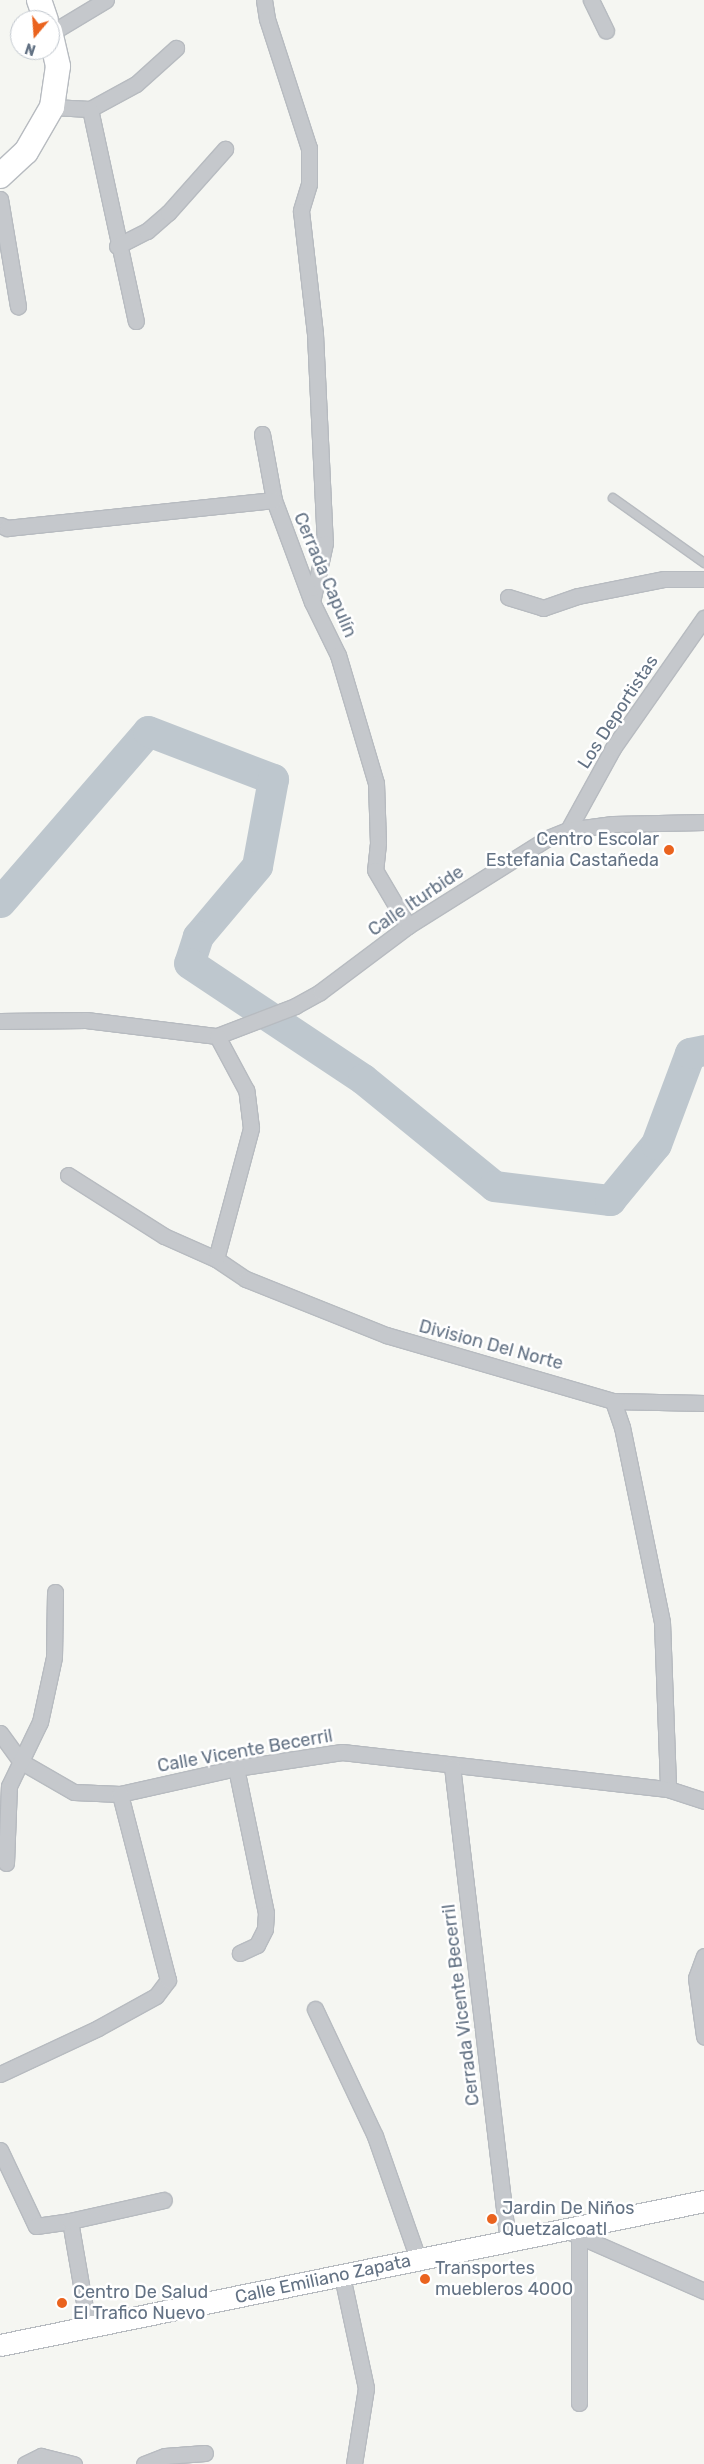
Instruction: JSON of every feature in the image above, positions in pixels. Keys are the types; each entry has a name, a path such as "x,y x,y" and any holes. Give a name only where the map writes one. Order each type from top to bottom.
{"main road":[{"path":"0,176 26,152 52,107 58,66 57,60"},
{"name":"Calle Emiliano Zapata","path":"0,2345 88,2325 342,2276 508,2240 571,2233 704,2200"}],"street":[{"path":"60,26 106,0"},
{"path":"264,0 267,19 309,148 309,184 301,211 314,334 325,543 312,602"},
{"path":"591,0 606,31"},
{"path":"52,107 90,109 136,84 176,48"},
{"path":"90,109 117,246 136,321"},
{"path":"117,246 147,231 168,213 225,149"},
{"path":"0,199 18,306"},
{"path":"262,434 274,500"},
{"name":"Cerrada Capulín","path":"0,525 7,528 274,500 312,602 338,656 376,783 378,843 375,870 408,926"},
{"path":"508,597 543,608 578,596 664,579 704,579"},
{"name":"Los Deportistas","path":"568,830 613,748 704,618"},
{"name":"Calle Iturbide","path":"223,1034 295,1006 408,926 548,838 568,830 613,824 704,822"},
{"path":"0,1021 86,1020 223,1034 246,1090 251,1128 216,1259"},
{"name":"Division Del Norte","path":"68,1175 164,1236 216,1259 246,1279 386,1335 613,1401 704,1403"},
{"path":"613,1401 622,1428 662,1622 668,1789 704,1801"},
{"path":"6,1863 8,1786 40,1722 54,1657 55,1592"},
{"name":"Calle Vicente Becerril","path":"0,1733 20,1761 74,1792 120,1794 236,1768 342,1752 452,1766 668,1789"},
{"name":"Cerrada Vicente Becerril","path":"452,1766 508,2240"},
{"path":"236,1768 266,1913 265,1929 257,1945 240,1953"},
{"path":"0,2074 98,2028 156,1996 168,1980 120,1794"},
{"path":"704,1956 696,1978 704,2036"},
{"path":"315,2009 375,2136 418,2259"},
{"path":"0,2150 36,2226 70,2221 164,2200"},
{"path":"70,2221 88,2325"},
{"path":"579,2403 571,2233 704,2290"},
{"path":"342,2276 366,2388 354,2464"},
{"path":"144,2464 165,2456 205,2453"},
{"path":"26,2464 42,2456 74,2464"}],"lane":[{"path":"613,498 704,563"}],"waterway":[{"path":"0,902 148,731 273,779 257,866 198,936 189,963 363,1079 494,1186 610,1200 656,1144 690,1053 704,1050"}],"place":[{"name":"Centro Escolar Estefania Castañeda","path":"669,850"},
{"name":"Jardin De Niños Quetzalcoatl","path":"492,2219"},
{"name":"Transportes muebleros 4000","path":"425,2279"},
{"name":"Centro De Salud El Trafico Nuevo","path":"62,2303"}]}
